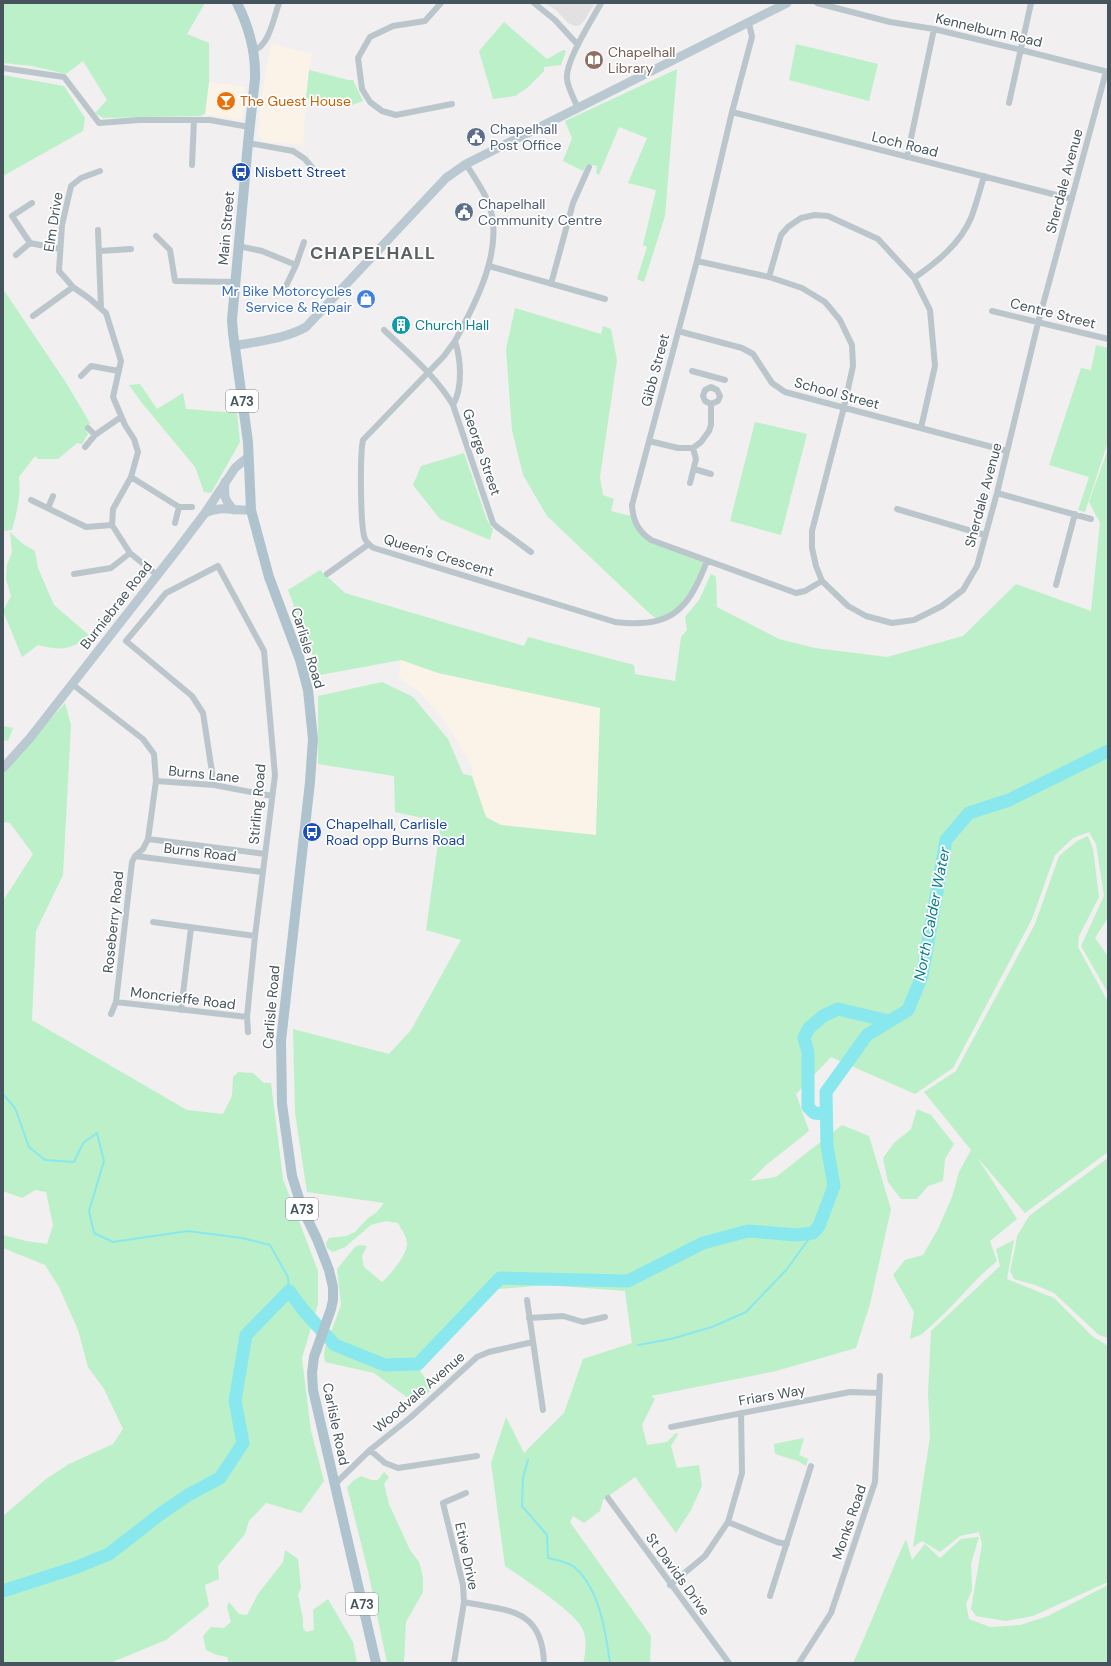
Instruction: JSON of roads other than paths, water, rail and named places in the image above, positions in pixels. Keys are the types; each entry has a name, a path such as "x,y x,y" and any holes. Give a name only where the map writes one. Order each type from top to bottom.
{"main road":[{"name":"A73","path":"237,3 248,29 254,50"},
{"name":"Main Street","path":"234,346 232,320 249,127 255,80 256,63 254,50"},
{"name":"Carlisle Road","path":"234,346 247,434 251,510 269,577 300,660 308,690 311,713 313,739 310,782 281,1041 282,1104 292,1176 302,1208 317,1239 329,1270 333,1294 330,1309 314,1356 312,1373 313,1390 376,1663"}],"street":[{"path":"254,50 259,49 266,40 279,3"},
{"path":"441,3 425,21 393,26 370,37 358,58 362,89 370,102 382,111 396,115 452,104"},
{"path":"534,3 555,20 578,46"},
{"path":"578,108 569,87 566,74 570,61 601,3"},
{"path":"234,346 265,341 296,333 306,327 446,178 466,164 788,3"},
{"name":"Kennelburn Road","path":"817,3 890,22 934,29 1107,72"},
{"path":"1009,103 1031,3"},
{"name":"Gibb Street","path":"749,23 752,37 732,112 697,261 632,505 634,522 651,540 796,593 805,591 822,581"},
{"path":"907,156 934,29"},
{"path":"3,68 64,77 99,123 139,120 210,120 249,127"},
{"name":"Sherdale Avenue","path":"697,261 769,277 802,288 825,302 840,320 852,345 853,366 812,531 812,548 816,566 822,581 848,606 866,616 892,623 914,620 942,606 963,590 977,566 1038,323 1107,72"},
{"name":"Loch Road","path":"732,112 1072,199"},
{"path":"192,165 194,120"},
{"path":"248,143 293,151 305,159 315,171"},
{"path":"455,341 475,302 489,266 493,237 491,214 488,202 466,164"},
{"path":"551,284 573,203 589,167"},
{"name":"Elm Drive","path":"100,171 80,178 71,186 62,225 59,271 73,287 106,312 121,361 113,397 121,418 134,440 138,452 131,477 113,508 112,525"},
{"path":"914,278 939,261 957,240 971,219 984,176"},
{"path":"32,203 12,216 30,243 60,249"},
{"path":"769,277 781,235 788,227 801,218 815,215 828,216 878,238 914,278 930,310 935,366 922,428"},
{"path":"98,230 101,308"},
{"path":"156,236 170,250 175,280 235,282"},
{"path":"286,286 296,265 304,242"},
{"path":"16,255 30,243"},
{"path":"238,246 262,251 296,265"},
{"path":"100,251 131,249"},
{"path":"489,266 605,299"},
{"path":"33,316 73,287"},
{"name":"Centre Street","path":"992,310 1038,323 1108,339"},
{"path":"384,330 428,372 447,395 453,405"},
{"name":"School Street","path":"678,331 742,348 753,354 772,383 785,392 1007,451"},
{"name":"Queen's Crescent","path":"455,341 444,356 363,440 362,500 364,533 369,544 374,548 615,622 632,624 660,620 678,612 686,604 707,561"},
{"name":"George Street","path":"455,341 458,351 460,373 458,394 453,405 493,523 531,552"},
{"path":"81,376 91,366 120,371"},
{"path":"692,371 725,380"},
{"path":"713,388 716,378"},
{"path":"708,388 713,388 718,391 720,396 718,401 711,404 704,400 703,393 708,388"},
{"path":"649,441 678,448 693,448 709,431 711,425 711,404"},
{"path":"85,447 94,435 121,418"},
{"path":"88,428 94,435"},
{"path":"690,483 696,459 693,448"},
{"name":"Burniebrae Road","path":"3,768 30,738 205,513 235,468 248,457"},
{"path":"694,469 710,474"},
{"path":"131,477 179,507 192,507"},
{"path":"226,481 224,496 234,510"},
{"path":"996,493 1092,519"},
{"path":"48,508 53,496"},
{"path":"31,500 86,527 112,525 130,554 157,575"},
{"path":"175,523 179,507"},
{"path":"205,513 219,508 251,510"},
{"path":"897,509 985,535"},
{"path":"1056,585 1075,514"},
{"path":"327,574 369,544"},
{"path":"74,574 111,568 130,554"},
{"name":"Stirling Road","path":"214,785 203,713 192,696 126,641 166,593 218,566 264,651 275,775 262,872 247,1018 248,1032"},
{"name":"Roseberry Road","path":"72,684 142,739 154,754 156,781 148,839 132,862 116,1002 110,1014"},
{"name":"Burns Lane","path":"156,781 214,785 272,796"},
{"name":"Burns Road","path":"148,839 265,854"},
{"name":"Burns Road","path":"135,856 262,872"},
{"path":"153,922 256,936"},
{"path":"181,1010 191,928"},
{"name":"Moncrieffe Road","path":"116,1002 247,1018"},
{"path":"527,1300 543,1410"},
{"path":"530,1318 563,1316 584,1322 605,1317"},
{"name":"Woodvale Avenue","path":"334,1484 370,1450 417,1412 477,1357 488,1352 533,1342"},
{"name":"Monks Road","path":"799,1663 831,1613 875,1482 880,1376"},
{"name":"Friars Way","path":"671,1427 741,1412 850,1392 879,1393"},
{"path":"670,1585 705,1556 728,1522 742,1473 741,1412"},
{"path":"370,1450 385,1463 398,1468 477,1456"},
{"path":"770,1596 811,1466"},
{"name":"Etive Drive","path":"454,1663 464,1602 463,1585 443,1503 466,1493"},
{"name":"St Davids Drive","path":"608,1498 670,1585 729,1663"},
{"path":"728,1522 777,1542 787,1544"},
{"path":"464,1602 518,1614 527,1618 538,1632 542,1640 544,1663"}],"waterway":[{"name":"North Calder Water","path":"3,1591 77,1567 109,1554 163,1512 188,1495 220,1478 243,1443 235,1401 246,1335 289,1291 304,1311 335,1345 385,1365 418,1364 500,1278 628,1281 703,1243 748,1231 797,1235 813,1233 819,1226 834,1186 827,1146 826,1092 867,1035 908,1010 922,976 946,840 969,813 1009,800 1108,751"},
{"name":"North Calder Water","path":"826,1114 814,1113 808,1107 808,1052 804,1038 809,1028 823,1016 838,1009 889,1021"},
{"path":"3,1094 15,1108 29,1147 45,1160 74,1162 83,1143 97,1133 104,1161 89,1211 94,1233 113,1242 188,1231 242,1238 270,1245 288,1277 289,1291"},
{"path":"638,1345 671,1339 712,1327 746,1312 787,1269 813,1233"},
{"path":"528,1460 523,1478 522,1506 547,1535 548,1558 562,1561 571,1565 583,1576 590,1586 600,1611 610,1663"}],"place":[{"name":"Chapelhall Library","path":"594,60"},
{"name":"The Guest House","path":"226,101"},
{"name":"Chapelhall Post Office","path":"476,137"},
{"name":"Nisbett Street","path":"241,172"},
{"name":"Chapelhall Community Centre","path":"464,212"},
{"name":"Mr Bike Motorcycles Service & Repair","path":"366,299"},
{"name":"Church Hall","path":"401,325"},
{"name":"Chapelhall, Carlisle Road opp Burns Road","path":"312,832"}],"district":[{"name":"CHAPELHALL","path":"373,253"}]}
